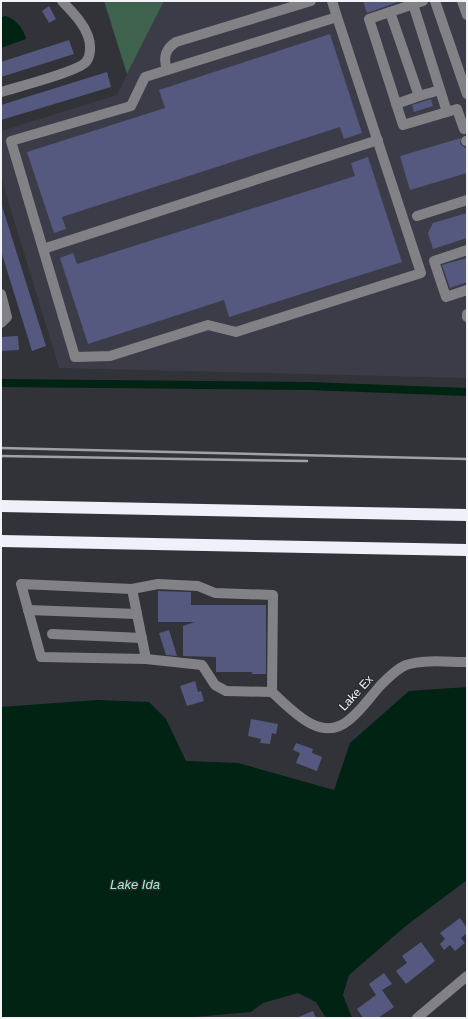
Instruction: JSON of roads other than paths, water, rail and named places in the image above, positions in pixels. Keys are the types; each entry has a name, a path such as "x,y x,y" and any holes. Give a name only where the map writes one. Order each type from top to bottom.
{"highway":[{"path":"1,506 467,515"},
{"path":"1,541 467,550"}],"street":[{"path":"1,92 70,70 85,63 90,54 89,37 81,23 62,1"},
{"path":"166,70 165,56 169,47 176,42 312,1"},
{"path":"332,1 422,273 236,332 208,324 110,356 75,357 11,141 131,106 145,77 337,17"},
{"path":"423,1 369,19 396,104 403,125 457,109 464,128"},
{"path":"435,1 467,94"},
{"path":"462,1 467,15"},
{"path":"412,4 448,112"},
{"path":"390,12 418,96"},
{"path":"396,104 440,90"},
{"path":"43,249 378,140"},
{"path":"416,216 467,200"},
{"path":"467,250 434,261 446,297 467,290"},
{"path":"1,294 7,317 1,323"},
{"path":"21,584 132,589 158,584 198,586 215,593 273,595 272,692 226,691 215,685 202,665 146,659 41,657 21,584"},
{"path":"132,589 146,659"},
{"path":"28,610 137,614"},
{"path":"52,634 142,638"},
{"name":"Lake Ex","path":"272,692 301,719 316,727 328,728 340,726 349,721 387,679 406,665 418,663 467,662"},
{"path":"417,1018 467,976"}],"water":[{"path":"6,16 19,25 26,39 1,48 1,17"},
{"name":"Lake Ida","path":"467,687 467,880 407,925 349,975 343,995 352,1018 326,1018 316,1002 298,993 263,1003 251,1012 183,1018 1,1018 1,707 97,700 149,702 166,719 186,761 238,763 334,790 350,743 409,691"}],"waterway":[{"path":"1,383 309,386 467,392"}],"railway":[{"path":"1,448 467,459"},
{"path":"1,456 307,461"}]}
